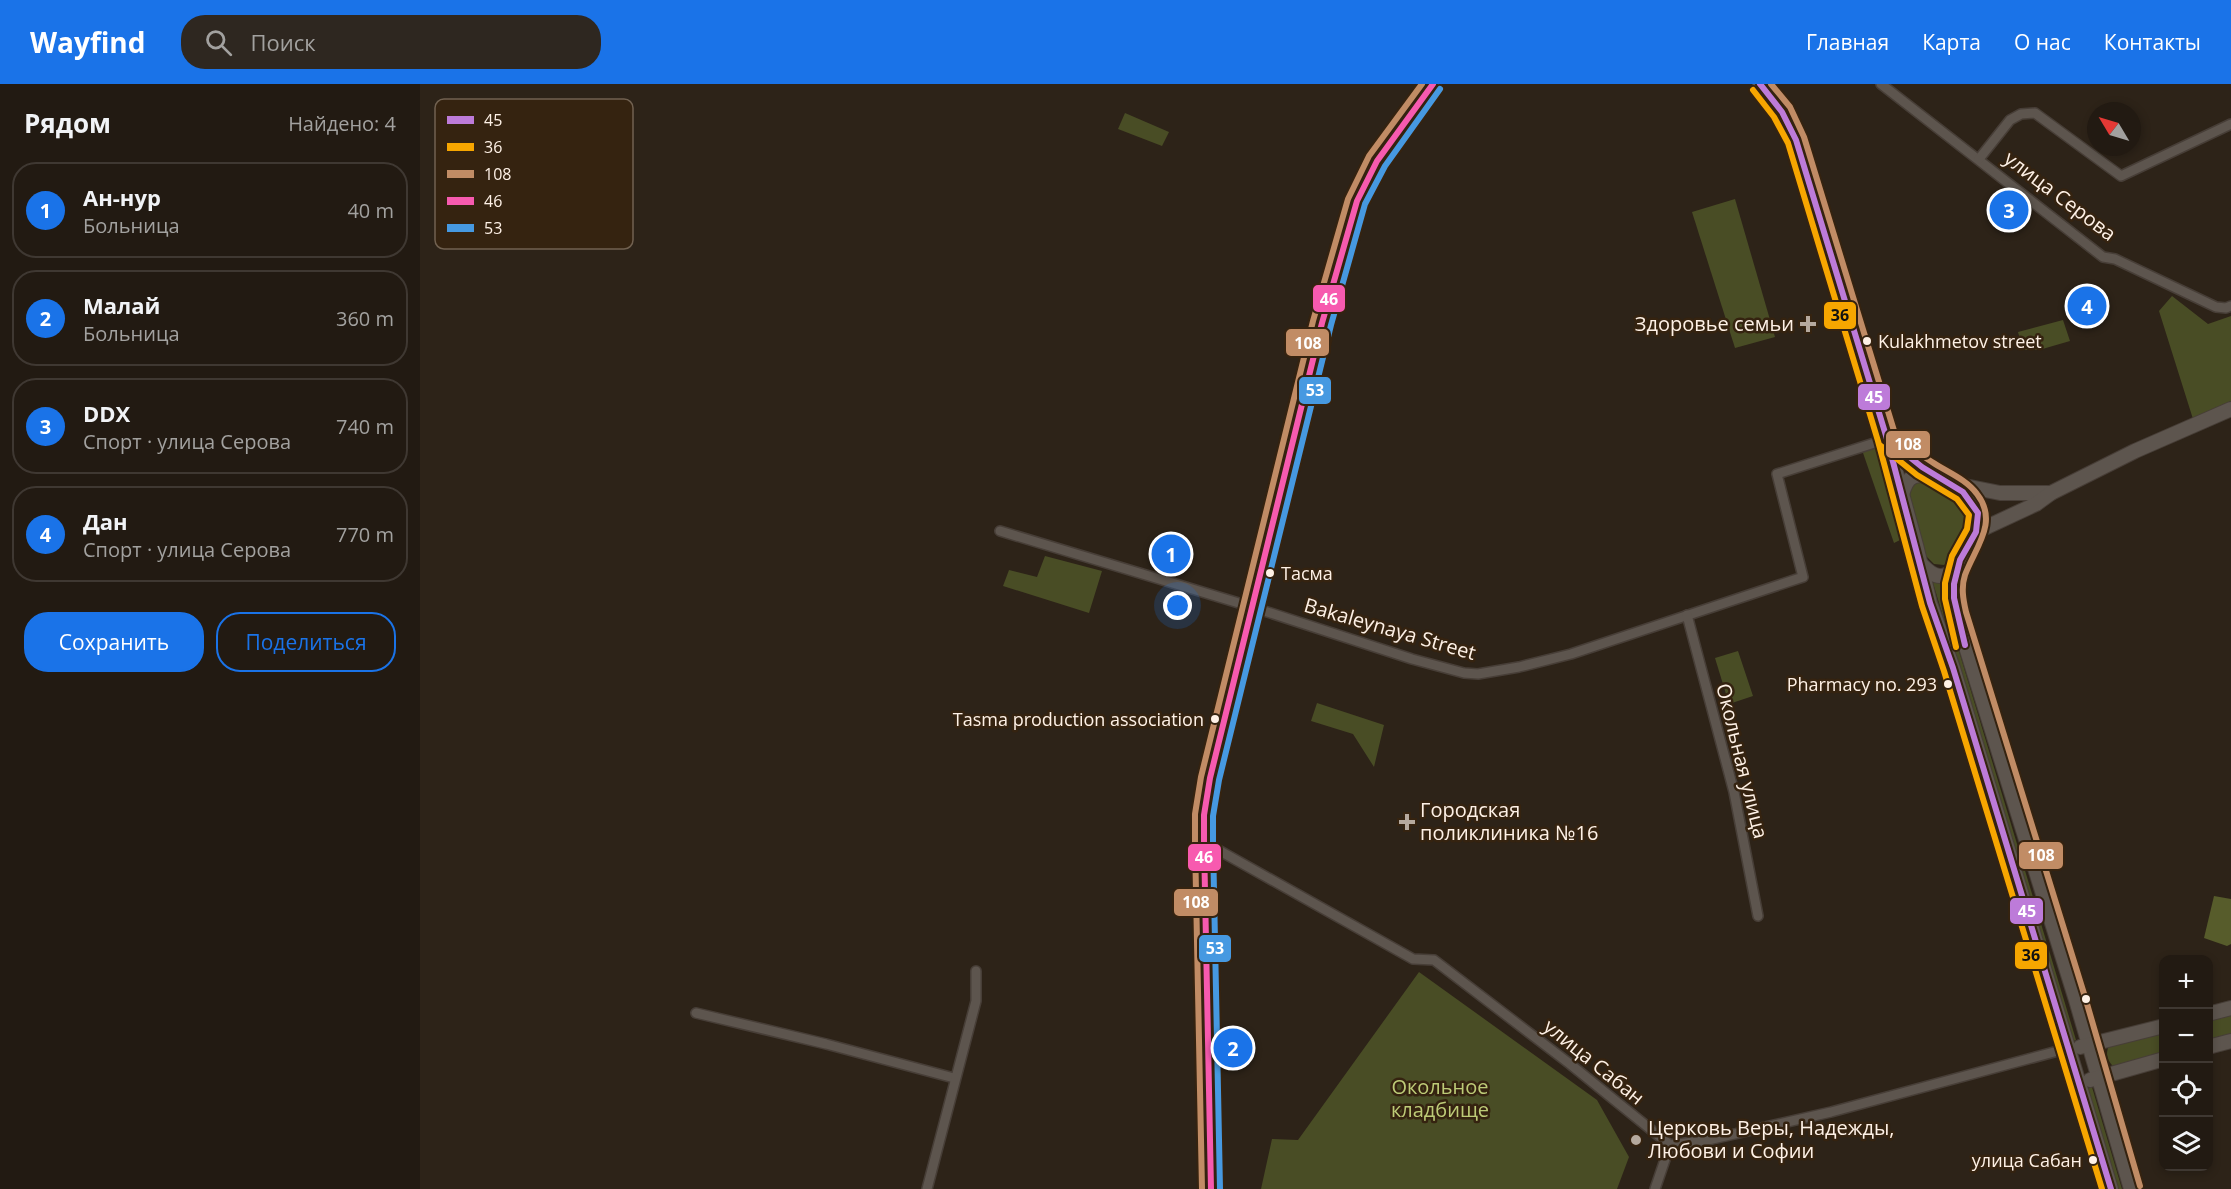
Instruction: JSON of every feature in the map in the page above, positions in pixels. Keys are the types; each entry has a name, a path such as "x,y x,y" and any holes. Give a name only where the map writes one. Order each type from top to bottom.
{"main road":[{"path":"1210,1189 1204,815 1210,780 1322,323 1357,201 1377,161 1433,84"},
{"path":"1752,84 1782,111"},
{"path":"1760,84 1782,111 1796,140 1887,440 1930,603 1953,668 2111,1189"},
{"path":"1976,532 2036,504 2051,493 2135,451 2231,409"},
{"path":"1887,440 1971,501 1978,513 1976,532 1960,560 1949,573 1940,576 1929,572 1921,564"},
{"path":"1902,495 1910,478 1917,475 2000,493 2051,493"},
{"path":"1960,560 1954,584 1954,598 1961,631 2131,1189"},
{"path":"2213,1013 2231,1008"},
{"path":"2069,1048 2089,1047 2159,1027"},
{"path":"2213,1046 2231,1041"},
{"path":"2079,1083 2159,1060"}],"street":[{"name":"улица Серова","path":"1881,84 2103,257 2115,259 2217,307 2231,306"},
{"path":"1979,159 2010,120 2021,114 2035,113 2121,176 2231,124"},
{"name":"Bakaleynaya Street","path":"1000,531 1252,607 1412,659 1464,673 1478,674 1571,654 1803,577 1777,474 1887,440"},
{"name":"Окольная улица","path":"1687,615 1734,792 1758,916"},
{"name":"улица Сабан","path":"1204,842 1413,959 1434,960 1670,1145"},
{"path":"927,1189 954,1078 976,1001 976,971"},
{"path":"696,1013 954,1078"},
{"path":"1655,1189 1670,1145 1708,1140 1831,1112 2069,1048"}],"green space":[{"path":"1125,113 1169,132 1162,146 1118,129"},
{"path":"1735,199 1775,337 1735,348 1692,212"},
{"path":"2172,296 2208,324 2231,316 2231,401 2193,419 2159,311"},
{"path":"2063,320 2070,341 2039,350 2023,350 2018,332"},
{"path":"1879,447 1908,533 1908,536 1894,543 1862,450"},
{"path":"1913,480 1941,486 1960,499 1974,514 1971,534 1953,558 1944,565 1934,564 1926,556 1907,493"},
{"path":"1045,556 1102,571 1089,613 1003,586 1009,570 1037,577"},
{"path":"1933,583 1943,583 1946,608 2076,1040 2071,1042"},
{"path":"1738,651 1753,696 1729,704 1715,658"},
{"path":"1317,703 1384,725 1374,767 1353,734 1311,721"},
{"path":"2214,896 2231,899 2231,944 2227,946 2204,938"},
{"name":"Окольное кладбище","path":"1419,972 1597,1100 1629,1157 1617,1189 1261,1189 1272,1139 1298,1140"},
{"path":"2231,1012 2231,1036 2213,1041 2213,1017"},
{"path":"2159,1032 2159,1055 2115,1068 2107,1055 2109,1045"},
{"path":"2092,1087 2122,1189 2117,1189 2087,1089"}],"transit line":[{"name":"108","path":"1202,1189 1195,842 1195,814 1201,777 1313,321 1348,199 1369,156 1422,84"},
{"name":"46","path":"1211,1189 1204,842 1204,815 1210,778 1322,323 1357,201 1377,161 1433,84"},
{"name":"45","path":"1760,84 1782,112 1796,140 1887,439 1930,603 1953,668 2111,1189"},
{"name":"108","path":"1771,84 1790,107 1804,137 1895,434 1922,456 1967,484 1983,504 1986,525 1963,584 1966,612 2085,997 2140,1186"},
{"name":"53","path":"1220,1189 1213,842 1213,816 1219,780 1331,325 1365,204 1385,166 1440,89"},
{"name":"36","path":"1753,90 1774,117 1788,143 1878,441 1922,606 1944,671 2102,1189"},
{"name":"45","path":"1887,439 1922,467 1963,492 1978,513 1976,532 1960,560 1954,584 1954,598 1965,645"},
{"name":"36","path":"1881,446 1917,475 1957,499 1969,515 1967,529 1952,556 1945,583 1945,599 1956,647"}],"place":[{"name":"DDX","path":"2009,210"},
{"name":"Дан","path":"2087,306"},
{"name":"Здоровье семьи","path":"1808,324"},
{"name":"Kulakhmetov street","path":"1867,341"},
{"name":"Ан-нур","path":"1171,554"},
{"name":"Тасма","path":"1270,573"},
{"name":"Pharmacy no. 293","path":"1948,684"},
{"name":"Tasma production association","path":"1215,719"},
{"name":"Городская поликлиника №16","path":"1407,822"},
{"name":"Малай","path":"1233,1048"},
{"name":"Церковь Веры, Надежды, Любови и Софии","path":"1636,1140"},
{"name":"улица Сабан","path":"2093,1160"}]}
